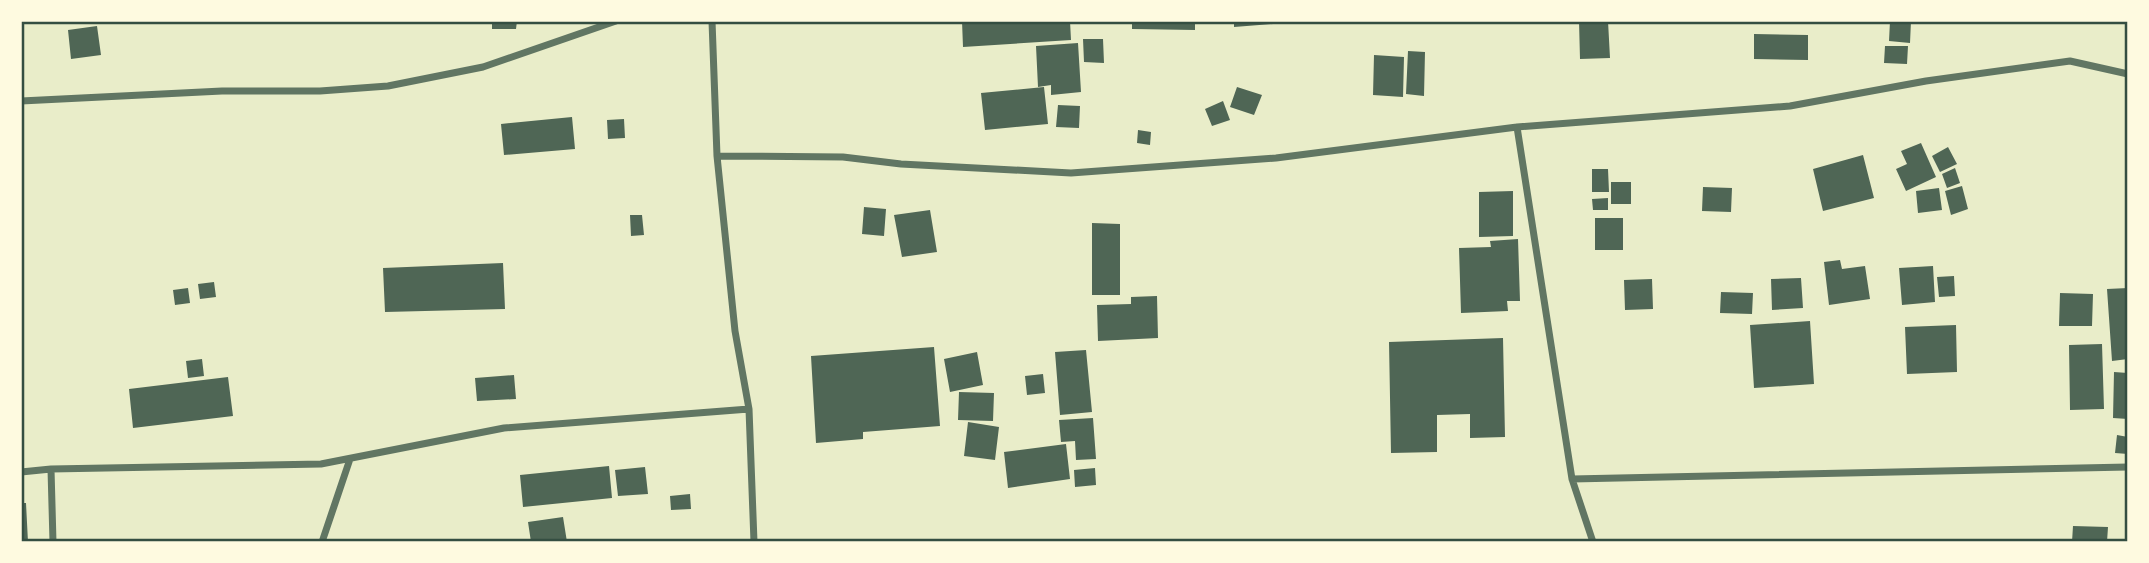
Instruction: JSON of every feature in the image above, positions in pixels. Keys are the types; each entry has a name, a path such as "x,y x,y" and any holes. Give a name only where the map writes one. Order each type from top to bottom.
{"street":[{"path":"21,101 222,91 320,91 388,86 483,66 616,21"},
{"path":"712,21 717,156 735,331 749,409 754,542"},
{"path":"717,156 843,157 901,164 1071,173 1276,158 1517,127 1790,106 1926,81 2070,61 2128,74"},
{"path":"1517,127 1572,478 1593,542"},
{"path":"21,472 51,469 321,464 504,428 749,409"},
{"path":"322,542 349,458"},
{"path":"1572,478 2128,467"},
{"path":"51,469 53,542"}],"building":[{"path":"492,21 517,21 516,29 492,29"},
{"path":"962,21 1070,21 1071,40 963,47"},
{"path":"1132,21 1195,21 1195,30 1132,29"},
{"path":"1234,21 1285,21 1285,23 1234,27"},
{"path":"1579,21 1608,21 1610,58 1580,59"},
{"path":"1890,21 1911,21 1910,43 1889,41"},
{"path":"97,26 101,55 71,59 68,30"},
{"path":"1754,34 1808,35 1808,60 1754,59"},
{"path":"1083,39 1103,39 1104,63 1084,62"},
{"path":"1078,43 1081,92 1051,95 1051,85 1038,87 1036,46"},
{"path":"1885,46 1908,46 1907,64 1884,63"},
{"path":"1408,51 1425,52 1424,96 1406,94"},
{"path":"1374,55 1404,57 1403,97 1373,95"},
{"path":"1044,87 1048,124 985,130 981,93"},
{"path":"1237,87 1262,95 1254,115 1230,107"},
{"path":"1223,101 1230,120 1212,126 1205,109"},
{"path":"1058,105 1080,106 1079,128 1056,127"},
{"path":"572,117 575,149 504,155 501,124"},
{"path":"624,119 625,138 608,139 607,120"},
{"path":"1138,130 1151,132 1150,145 1137,143"},
{"path":"1921,143 1936,177 1906,191 1896,169 1907,164 1901,151"},
{"path":"1948,147 1957,164 1940,172 1932,156"},
{"path":"1863,155 1874,198 1823,211 1813,169"},
{"path":"1955,168 1960,183 1947,188 1942,174"},
{"path":"1592,169 1608,169 1609,192 1592,192"},
{"path":"1611,182 1631,182 1631,204 1611,204"},
{"path":"1962,186 1968,209 1951,215 1945,191"},
{"path":"1703,187 1732,188 1731,212 1702,211"},
{"path":"1939,188 1942,210 1918,213 1916,191"},
{"path":"1513,191 1513,236 1479,237 1479,192"},
{"path":"1608,198 1608,210 1593,210 1592,199"},
{"path":"864,207 886,209 884,236 862,234"},
{"path":"930,210 937,252 902,257 894,215"},
{"path":"630,215 642,215 644,235 631,236"},
{"path":"1595,218 1623,218 1623,250 1595,250"},
{"path":"1092,223 1120,224 1120,295 1092,295"},
{"path":"1518,239 1520,301 1507,301 1508,311 1461,313 1459,248 1491,247 1490,241"},
{"path":"1840,260 1842,269 1865,266 1870,299 1829,305 1824,262"},
{"path":"503,263 505,309 385,312 383,268"},
{"path":"1933,266 1935,302 1902,305 1899,268"},
{"path":"1954,276 1955,296 1939,297 1937,277"},
{"path":"1801,278 1803,308 1772,310 1771,279"},
{"path":"1652,279 1653,309 1625,310 1624,280"},
{"path":"214,282 216,297 200,299 198,284"},
{"path":"188,288 190,303 175,305 173,290"},
{"path":"2128,288 2128,359 2112,361 2107,289"},
{"path":"1721,292 1753,293 1752,314 1720,313"},
{"path":"2060,293 2093,294 2092,326 2059,326"},
{"path":"1157,296 1158,338 1098,341 1097,305 1131,304 1131,297"},
{"path":"1810,321 1814,384 1754,388 1750,325"},
{"path":"1956,325 1957,372 1907,374 1905,327"},
{"path":"1503,338 1505,437 1470,438 1470,414 1437,415 1437,452 1391,453 1389,342"},
{"path":"2102,344 2104,409 2070,410 2069,345"},
{"path":"934,347 940,426 863,432 863,439 816,443 811,356"},
{"path":"1086,350 1092,412 1060,415 1055,352"},
{"path":"977,352 983,385 950,392 944,359"},
{"path":"202,359 204,376 188,378 186,361"},
{"path":"2114,372 2128,373 2128,419 2113,418"},
{"path":"1043,374 1045,393 1027,395 1025,376"},
{"path":"514,375 516,399 477,401 475,378"},
{"path":"228,377 233,416 133,428 129,389"},
{"path":"959,392 994,393 993,421 958,420"},
{"path":"1093,418 1096,459 1076,460 1075,441 1061,442 1059,420"},
{"path":"968,422 999,427 995,460 964,456"},
{"path":"2117,435 2128,437 2128,454 2115,453"},
{"path":"1066,444 1070,479 1008,488 1004,452"},
{"path":"609,466 612,498 523,507 520,475"},
{"path":"645,467 648,494 618,496 615,470"},
{"path":"1095,468 1096,485 1075,487 1074,470"},
{"path":"690,494 691,509 671,510 670,496"},
{"path":"21,503 26,503 28,542 21,542"},
{"path":"563,517 567,542 531,542 528,522"},
{"path":"2073,526 2108,527 2107,542 2072,542"}]}
